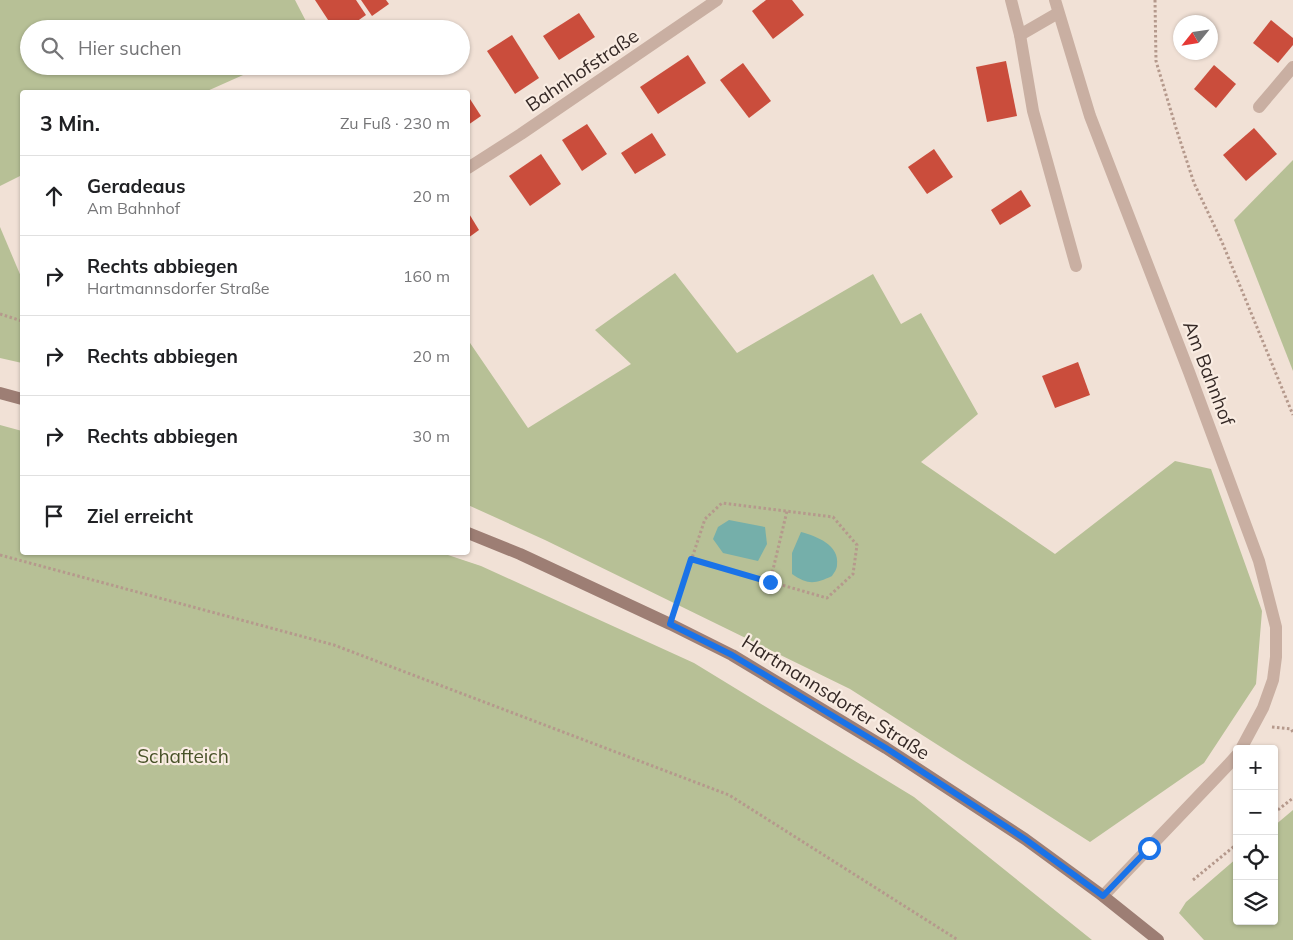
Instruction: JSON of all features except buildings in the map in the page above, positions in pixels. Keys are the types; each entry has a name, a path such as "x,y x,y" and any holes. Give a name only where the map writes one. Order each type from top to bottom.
{"main road":[{"path":"0,393 20,398"},
{"name":"Hartmannsdorfer Straße","path":"470,534 520,554 732,655 886,748 1025,839 1103,896 1158,940"}],"street":[{"name":"Bahnhofstraße","path":"470,167 717,0"},
{"path":"1011,0 1020,35 1033,111 1076,266"},
{"name":"Am Bahnhof","path":"1020,35 1056,6 1090,116 1186,364 1259,561 1276,627 1273,680 1263,708 1243,745"},
{"path":"1259,107 1293,67"},
{"path":"1103,896 1233,759"}],"path":[{"path":"1155,0 1156,61 1194,183 1222,242 1293,415"},
{"path":"0,314 20,319"},
{"path":"670,624 691,559 705,519 722,503 833,517 857,545 853,574 827,598 691,559"},
{"path":"770,582 787,511"},
{"path":"0,555 334,645 729,795 958,940"},
{"path":"1278,810 1293,798"},
{"path":"1193,880 1233,847"}],"green space":[{"path":"0,0 295,0 305,20 20,20 20,75 243,75 209,90 20,90 20,176 0,186"},
{"path":"1293,160 1293,371 1234,220"},
{"path":"0,227 20,274 20,363 0,358"},
{"path":"675,273 737,353 873,274 901,324 921,313 978,414 921,462 1055,554 1175,461 1211,469 1262,611 1256,684 1204,763 1090,842 850,689 545,540 470,506 470,343 528,428 631,364 595,330"},
{"name":"Schafteich","path":"0,425 20,430 20,555 448,555 481,566 694,663 914,797 1092,940 0,940"},
{"path":"1293,810 1293,940 1204,940 1179,913 1186,902 1233,861 1233,925 1278,925 1278,823"}],"water":[{"path":"729,520 765,527 767,544 758,561 723,553 713,539 718,527"},
{"path":"801,532 826,542 835,552 837,566 832,576 821,581 807,582 792,574 792,553"}],"route":[{"path":"770,582 691,559 670,624 732,655 886,748 1025,839 1103,896 1149,848"}]}
